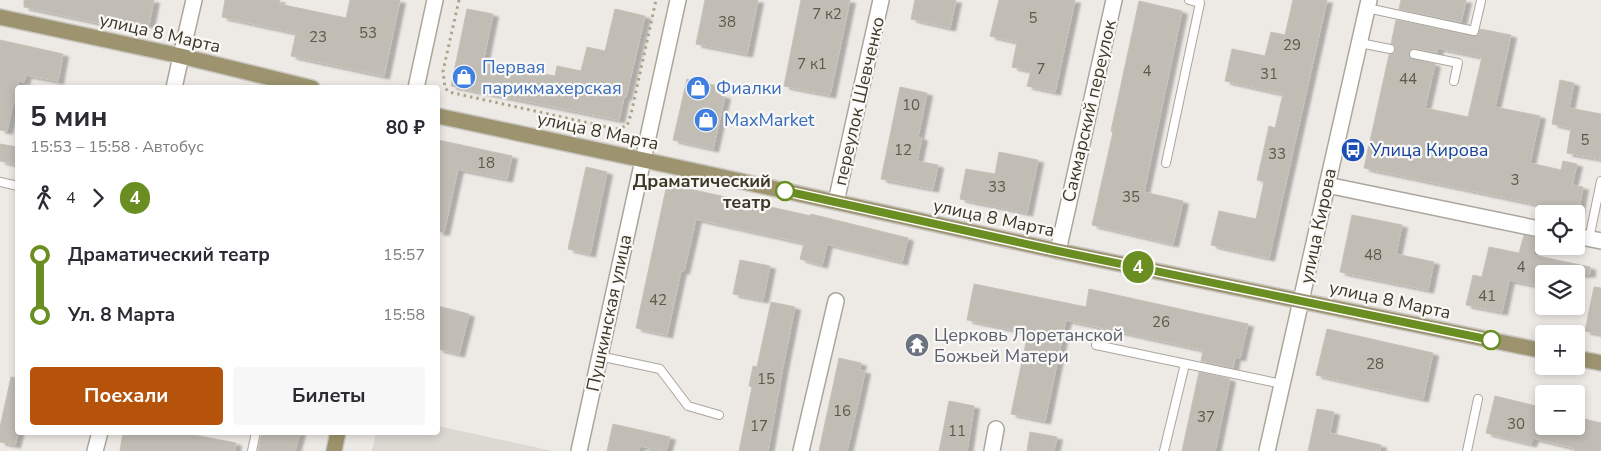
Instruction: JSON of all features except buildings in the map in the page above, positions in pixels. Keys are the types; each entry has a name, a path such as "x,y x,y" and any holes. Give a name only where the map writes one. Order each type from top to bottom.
{"main road":[{"name":"улица 8 Марта","path":"0,17 181,56 300,85"},
{"name":"улица 8 Марта","path":"440,116 1058,251 1535,349"},
{"path":"1585,360 1601,363"},
{"path":"334,451 337,435"}],"street":[{"path":"175,85 194,0"},
{"path":"417,85 435,0"},
{"name":"Пушкинская улица","path":"578,451 678,0"},
{"name":"переулок Шевченко","path":"836,202 881,0"},
{"name":"Сакмарский переулок","path":"1058,251 1114,0"},
{"name":"улица Кирова","path":"1267,451 1368,4"},
{"path":"1327,186 1535,228"},
{"path":"801,451 836,301"},
{"path":"992,451 996,429"},
{"path":"95,451 99,435"}],"lane":[{"path":"1166,163 1200,1 1189,0"},
{"path":"1368,4 1474,31 1481,1"},
{"path":"1360,43 1390,49"},
{"path":"1414,54 1458,63 1454,81"},
{"path":"1589,239 1601,181"},
{"path":"0,182 15,185"},
{"path":"1096,345 1282,384"},
{"path":"600,356 660,369 688,406 719,415"},
{"path":"1164,451 1185,364"},
{"path":"1468,451 1478,398"},
{"path":"252,451 255,435"}],"path":[{"path":"459,0 443,71 445,88 449,92 616,129 627,126 631,114 656,0"}],"shaded area":[{"path":"440,426 553,451 372,451 376,435 440,435"}],"bus line":[{"name":"4","path":"785,191 1058,251 1491,340"}],"place":[{"name":"Первая парикмахерская","path":"464,77"},
{"name":"Фиалки","path":"698,88"},
{"name":"MaxMarket","path":"706,120"},
{"name":"Улица Кирова","path":"1353,150"},
{"name":"Драматический театр","path":"785,191"},
{"name":"Церковь Лоретанской Божьей Матери","path":"917,345"}]}
